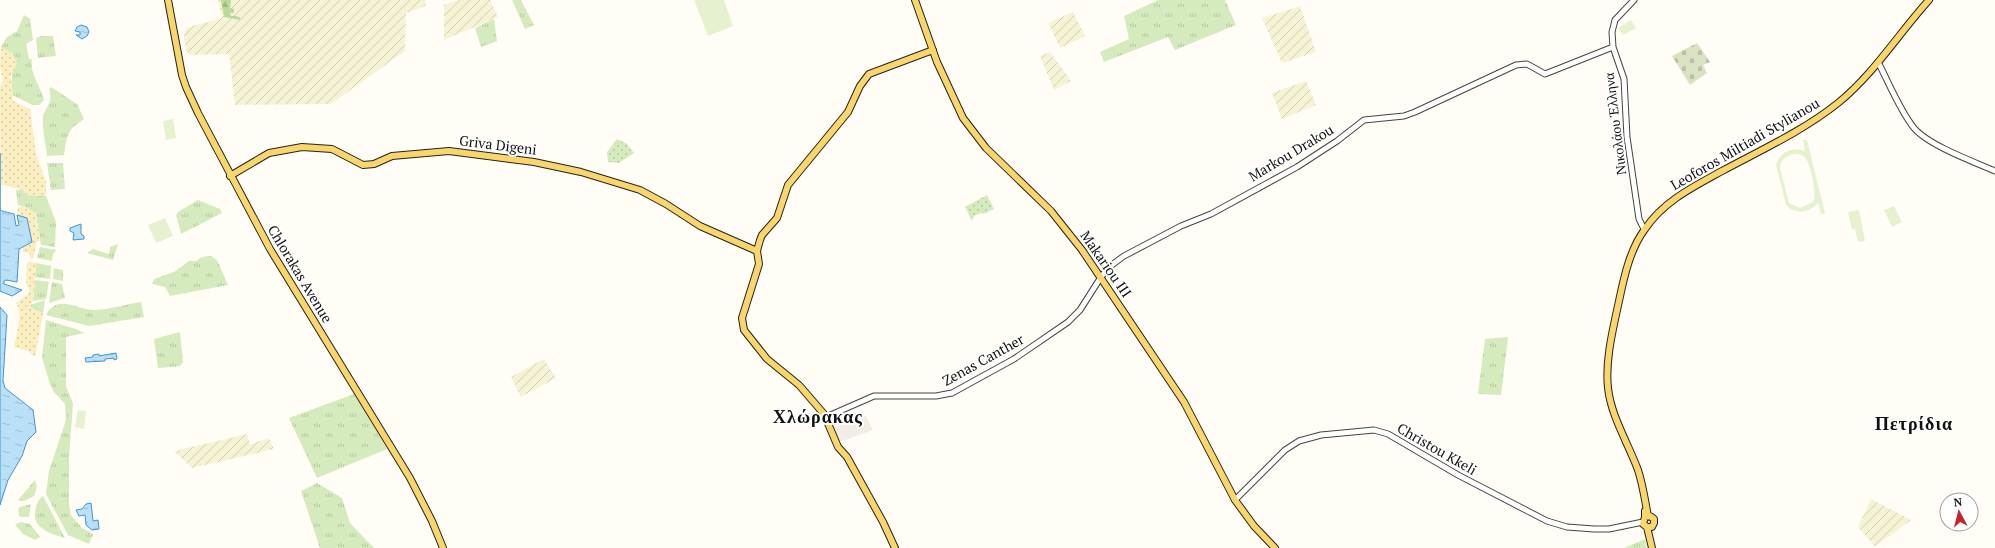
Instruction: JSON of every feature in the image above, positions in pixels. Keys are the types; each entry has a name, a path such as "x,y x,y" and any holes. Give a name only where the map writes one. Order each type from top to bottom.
{"main road":[{"name":"Chlorakas Avenue","path":"168,0 186,87 230,176 270,249 410,478 432,521 443,548"},
{"name":"Makariou III","path":"915,0 951,95 963,118 977,138 1051,211 1073,237 1184,402 1235,500 1254,526 1274,548"},
{"name":"Leoforos Miltiadi Stylianou","path":"1648,523 1638,472 1614,411 1608,388 1610,348 1620,296 1630,260 1644,229 1660,210 1680,194 1824,114 1857,86 1929,0"},
{"path":"895,548 877,511 852,466 838,447 826,417 799,385 766,359 743,326 742,315 759,264 757,251 762,235 777,218 788,185 848,112 866,77 874,71 933,50"},
{"name":"Griva Digeni","path":"230,176 269,153 302,147 332,149 359,164 366,165 392,156 449,151 534,162 575,170 640,190 660,200 700,226 757,251"},
{"path":"1648,523 1653,548"}],"street":[{"name":"Νικολάου Έλληνα","path":"1634,0 1613,24 1612,32 1613,46 1624,78 1627,137 1639,219 1644,229"},
{"name":"Markou Drakou","path":"1101,277 1110,267 1124,256 1181,226 1211,214 1297,167 1337,141 1364,120 1409,114 1516,65 1527,64 1545,74 1613,46"},
{"path":"1878,62 1909,120 1916,130 1949,151 1995,171"},
{"name":"Zenas Canther","path":"826,417 874,396 936,396 952,393 1014,359 1068,322 1080,310 1101,277"},
{"name":"Christou Kkeli","path":"1235,500 1285,450 1299,441 1321,435 1374,430 1388,434 1458,475 1535,517 1567,527 1609,529 1648,523"}],"shaded area":[{"path":"218,0 425,0 426,6 406,13 405,51 331,104 235,105 229,54 190,55 186,51 184,37 185,28 222,18"},
{"path":"458,0 490,0 498,17 444,40 444,5"},
{"path":"1300,6 1316,52 1282,63 1262,18"},
{"path":"1073,12 1085,36 1060,48 1048,23"},
{"path":"1050,52 1071,81 1054,90 1040,56"},
{"path":"1306,81 1316,105 1282,119 1272,93"},
{"path":"544,359 556,378 521,397 511,377"},
{"path":"866,416 873,430 837,443 832,428"},
{"path":"247,434 250,444 269,438 274,449 192,468 174,451"},
{"path":"1871,499 1911,520 1875,547 1858,527"}],"green space":[{"path":"221,0 231,0 230,8 234,9 234,13 230,13 231,16 240,17 240,20 224,17"},
{"path":"512,0 521,0 534,25 525,29"},
{"path":"694,0 724,0 733,26 708,36"},
{"path":"1158,0 1225,0 1236,25 1175,50 1168,37 1104,62 1100,52 1129,39 1124,16"},
{"path":"24,15 30,19 33,40 26,44 29,59 32,59 32,69 44,100 39,105 33,105 12,95 14,55 1,47 7,37 17,31"},
{"path":"494,19 497,41 481,47 475,28"},
{"path":"1631,20 1636,28 1623,35 1618,28"},
{"path":"41,36 53,36 56,56 38,58 36,38"},
{"path":"1697,43 1710,62 1703,65 1707,73 1690,85 1672,56"},
{"path":"51,87 77,104 84,119 71,130 67,138 64,155 47,156 43,118 45,110 50,102 49,89"},
{"path":"173,119 176,138 166,140 163,121"},
{"path":"617,139 627,144 634,153 619,163 608,162 607,152"},
{"path":"1803,140 1807,140 1825,213 1821,214 1818,203 1811,209 1802,212 1794,210 1786,205 1776,165 1781,156 1787,151 1805,151","holes":["1797,154 1804,157 1808,163 1813,180 1814,193 1813,202 1800,208 1789,203 1780,168 1784,158 1789,155"]},
{"path":"47,163 63,163 65,189 51,190"},
{"path":"23,189 26,195 46,196 56,222 55,247 41,245 36,214 26,207 18,205 16,190"},
{"path":"987,195 994,209 984,214 981,213 974,216 972,221 965,207"},
{"path":"198,200 220,209 222,213 181,234 176,215 178,212"},
{"path":"1894,206 1902,222 1892,227 1884,210"},
{"path":"1859,210 1865,241 1858,242 1855,229 1852,230 1848,212"},
{"path":"165,218 173,236 156,243 148,225"},
{"path":"118,244 113,260 87,253 93,249 109,254 110,247"},
{"path":"40,247 56,250 53,254 52,261 37,258"},
{"path":"211,256 217,260 228,285 170,296 165,287 152,284 154,279 174,272 189,261 196,261 202,257"},
{"path":"36,263 51,266 50,279 35,277"},
{"path":"54,268 63,270 63,281 53,279"},
{"path":"35,280 49,282 46,299 33,301"},
{"path":"52,282 62,284 65,298 49,303"},
{"path":"45,300 43,313 34,310 30,305"},
{"path":"141,302 144,317 89,326 46,315 51,308 62,304 94,310"},
{"path":"46,320 84,333 66,337 66,387 73,403 69,458 69,504 71,515 82,528 93,534 89,544 68,535 46,494 49,471 66,420 65,404 54,392 50,384 42,358"},
{"path":"180,332 183,362 180,366 158,368 154,339"},
{"path":"1508,337 1501,395 1478,394 1485,339"},
{"path":"354,394 387,449 317,478 289,418"},
{"path":"78,410 86,411 84,429 75,427"},
{"path":"35,480 37,487 34,496 24,501 18,500"},
{"path":"317,483 342,498 350,523 374,548 320,548 301,491"},
{"path":"43,496 65,538 44,530 37,522 35,518 36,507"},
{"path":"31,504 29,517 20,517 18,509"},
{"path":"20,522 30,524 40,537 35,540 23,534 15,525"},
{"path":"1645,539 1647,548 1624,548"}],"sand":[{"path":"1,47 14,55 17,64 10,77 12,81 13,101 30,109 36,154 46,182 46,196 26,195 23,189 1,185 0,85 3,82 0,65"},
{"path":"24,206 36,214 40,241 37,242 33,259 30,258 30,253 23,252 23,247 32,242 27,219 17,215 18,208"},
{"path":"29,262 36,263 33,301 30,305 34,310 43,313 35,357 28,351 14,347 19,318 16,303 29,293 29,288 26,285 27,264"}],"water":[{"path":"81,25 87,27 89,32 87,36 82,39 76,35 80,35 80,32 75,31 77,27"},
{"path":"0,209 2,211 14,214 16,226 19,225 17,215 27,218 32,242 19,249 17,282 4,281 4,284 22,290 12,296 0,291"},
{"path":"81,224 81,234 84,236 84,239 73,240 74,233 70,231 70,228"},
{"path":"0,307 7,315 3,381 5,388 33,410 36,432 27,441 22,456 8,480 0,505"},
{"path":"116,353 117,359 114,360 114,358 105,359 105,361 86,362 85,358 93,357 93,355 99,354 99,356"},
{"path":"91,503 93,521 98,520 99,529 92,530 86,525 85,515 79,516 76,510 82,509 86,504"}],"district":[{"name":"Χλώρακας","path":"818,417"},
{"name":"Πετρίδια","path":"1914,424"}]}
